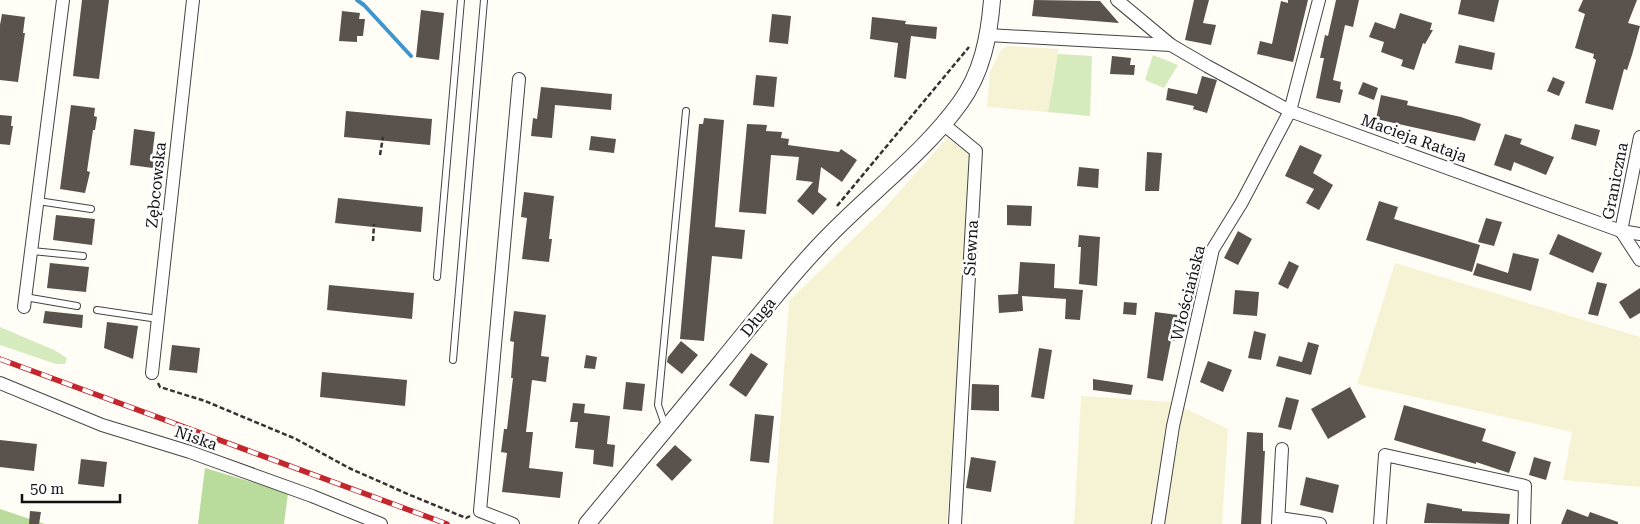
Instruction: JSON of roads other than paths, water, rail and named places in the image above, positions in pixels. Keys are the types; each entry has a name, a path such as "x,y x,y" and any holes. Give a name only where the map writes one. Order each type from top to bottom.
{"street":[{"path":"25,302 63,0"},
{"name":"Zębcowska","path":"152,373 193,0"},
{"path":"944,124 972,83 982,58 988,35 992,0"},
{"name":"Macieja Rataja","path":"1117,0 1171,45 1290,111 1621,231 1640,234"},
{"name":"Włościańska","path":"1158,524 1173,426 1213,249 1242,202 1290,111 1320,0"},
{"name":"Macieja Rataja","path":"988,35 1171,45"},
{"path":"513,524 480,511 518,79"},
{"name":"Długa","path":"587,524 820,245 944,124"},
{"name":"Siewna","path":"944,124 976,151 955,524"},
{"name":"Graniczna","path":"1621,231 1640,137"},
{"path":"1621,231 1640,260"},
{"name":"Niska","path":"0,383 102,424 190,452 312,496 381,524"},
{"path":"1282,449 1278,521 1320,524"},
{"path":"1380,524 1385,455 1525,486 1524,524"}],"lane":[{"path":"437,277 461,0"},
{"path":"452,360 484,0"},
{"path":"666,429 658,406 686,111"},
{"path":"38,201 91,209"},
{"path":"32,251 83,256"},
{"path":"25,302 77,306"},
{"path":"97,310 158,320"}],"waterway":[{"path":"357,0 364,5 411,56"}],"railway":[{"path":"0,359 447,524"}]}
